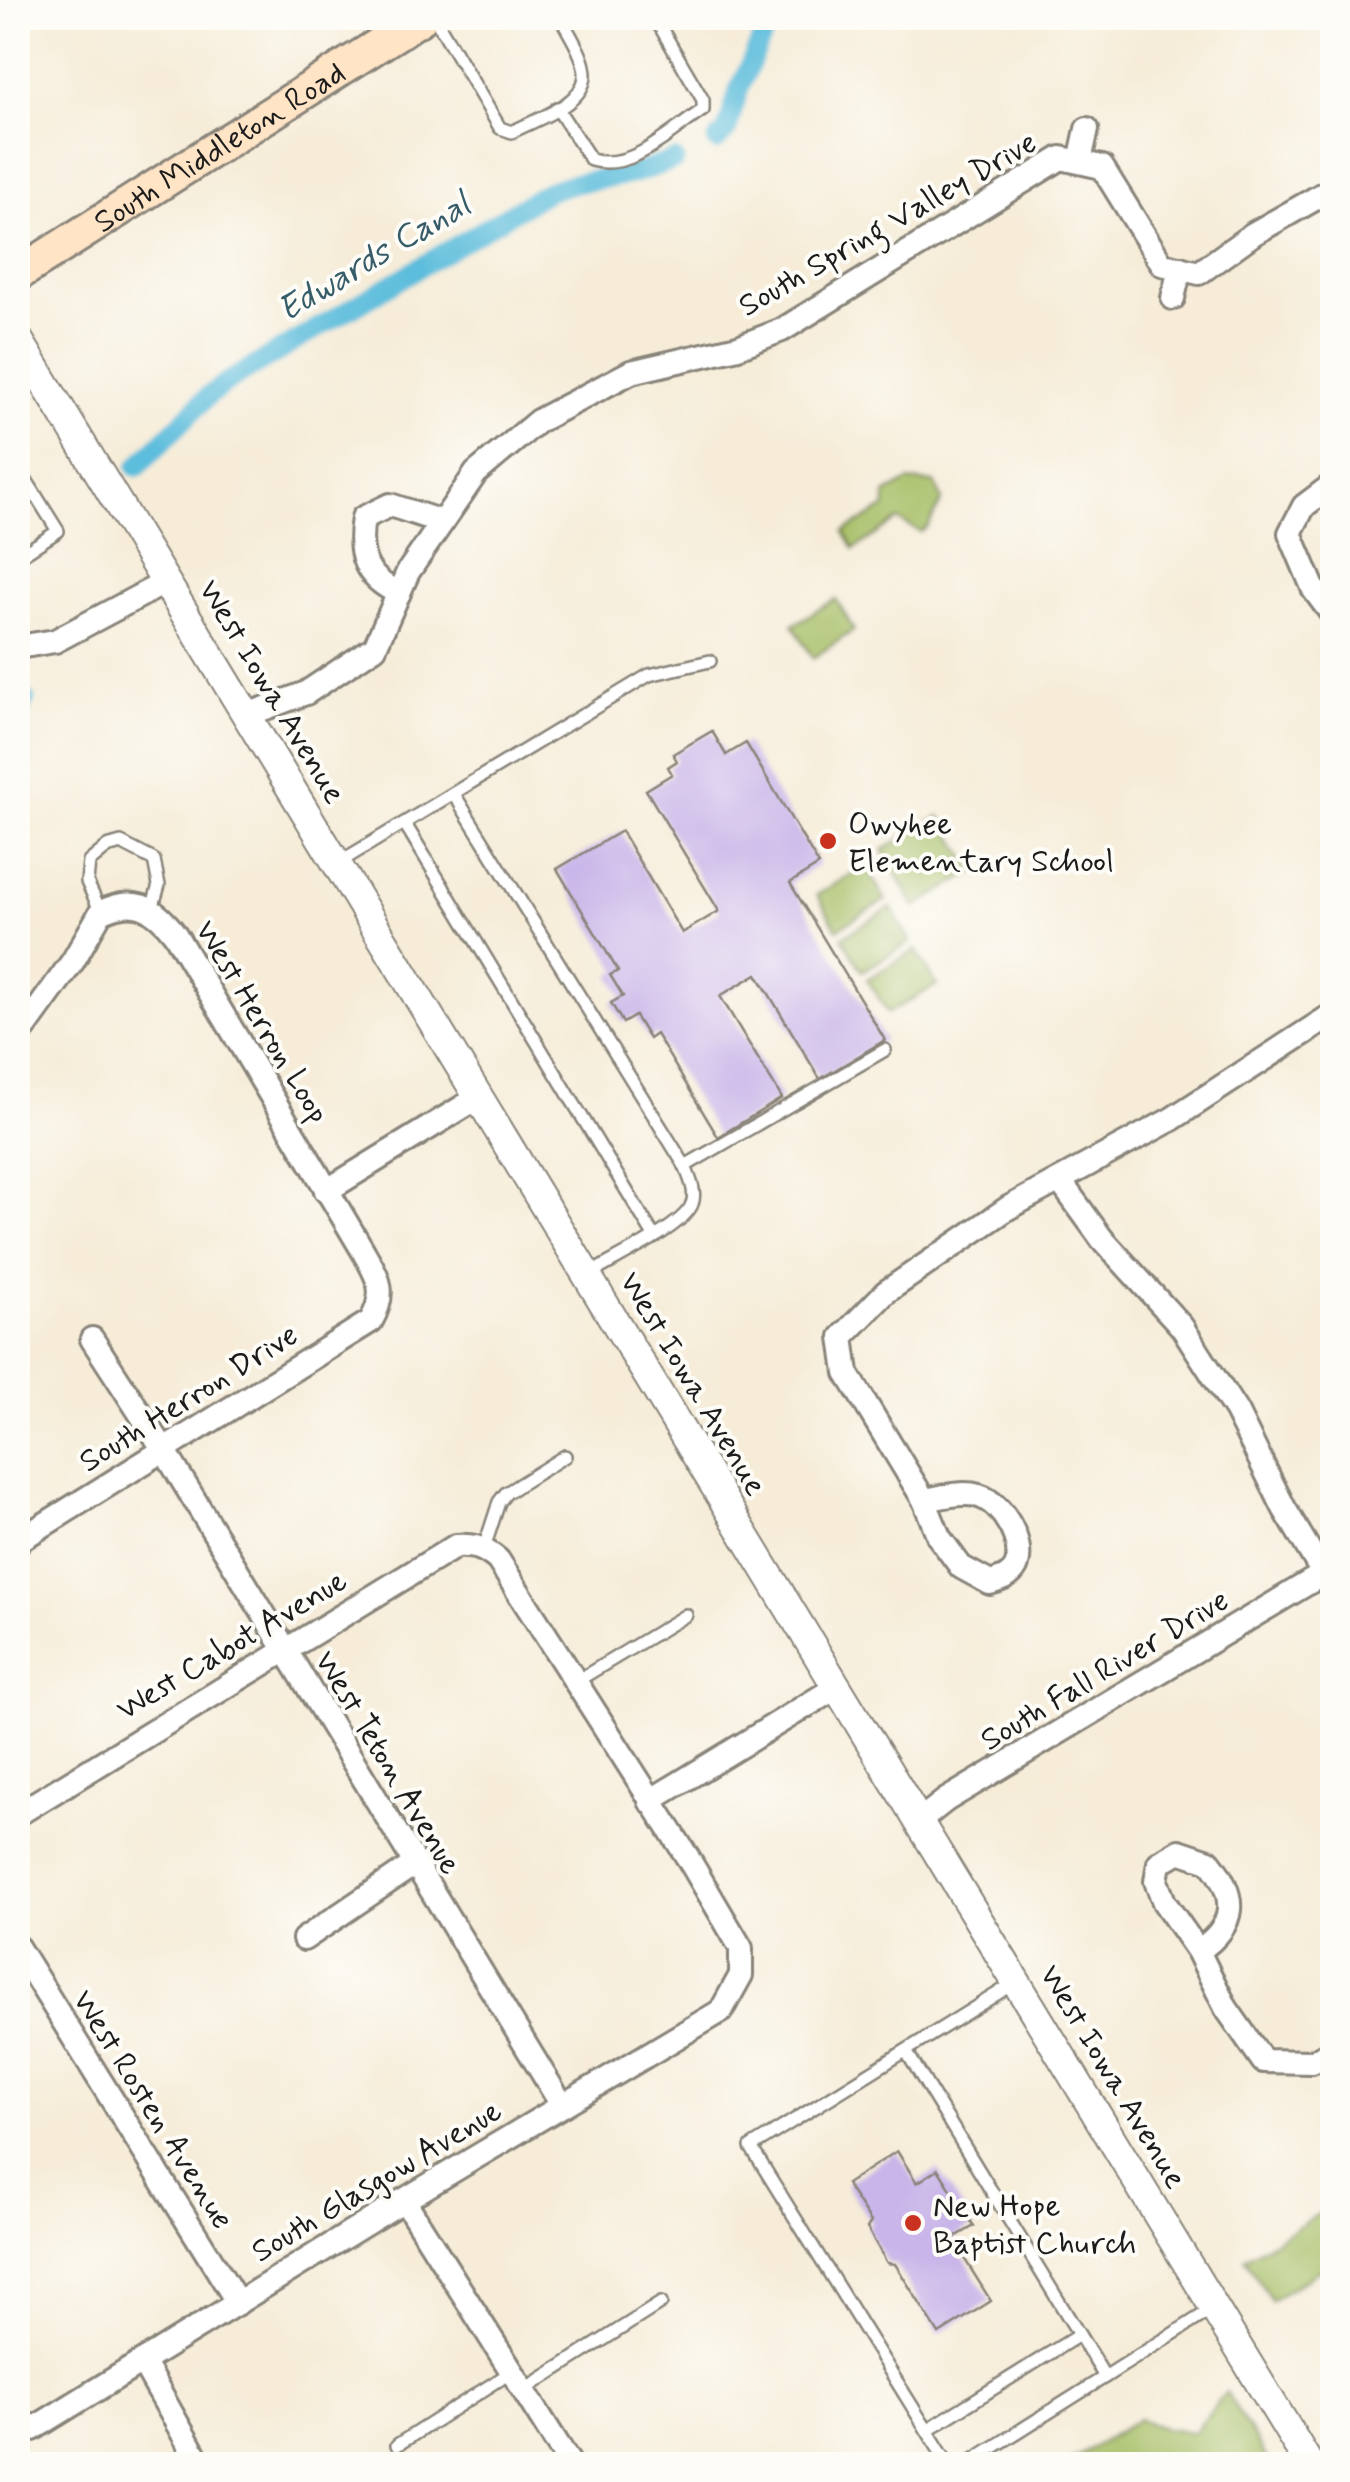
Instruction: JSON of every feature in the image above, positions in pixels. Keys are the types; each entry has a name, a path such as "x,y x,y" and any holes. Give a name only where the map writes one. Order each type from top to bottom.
{"main road":[{"name":"South Middleton Road","path":"18,274 421,18"}],"street":[{"path":"1080,161 1087,130"},
{"name":"South Spring Valley Drive","path":"247,715 306,693 376,647 408,572 476,472 538,420 631,372 738,346 782,330 1061,158 1102,167 1162,264 1180,268"},
{"path":"1173,298 1180,268 1199,273 1253,234 1332,189"},
{"name":"West Iowa Avenue","path":"18,339 1309,2464"},
{"path":"1332,485 1304,506 1290,533 1314,590 1332,614"},
{"path":"398,593 380,585 358,547 362,518 390,505 442,522"},
{"path":"18,647 55,641 166,582"},
{"name":"West Herron Loop","path":"100,912 133,902 152,909 175,934 378,1278 381,1298"},
{"path":"18,1037 73,960 100,912"},
{"path":"924,1500 974,1494 996,1508 1009,1524 1018,1551 1016,1566 1008,1577 990,1583 961,1567 940,1538 924,1500 848,1374 842,1337 886,1292 1008,1208 1172,1119 1328,1025"},
{"path":"326,1191 478,1097"},
{"path":"1060,1181 1102,1238 1182,1327 1236,1411 1284,1508 1328,1581"},
{"name":"South Herron Drive","path":"18,1541 371,1321 381,1298"},
{"name":"West Teton Avenue","path":"92,1339 164,1450 562,2105"},
{"name":"West Cabot Avenue","path":"18,1814 456,1546 484,1548"},
{"path":"484,1548 498,1560 650,1801 837,1687"},
{"name":"South Fall River Drive","path":"918,1822 946,1800 1328,1581"},
{"name":"South Glasgow Avenue","path":"33,2429 404,2200 721,2011 741,1975 741,1948 650,1801"},
{"path":"304,1939 413,1865"},
{"name":"West Rosten Avenue","path":"18,1948 238,2303"},
{"path":"1198,1952 1214,1988 1263,2061 1312,2062 1332,2051"},
{"path":"404,2200 570,2464"},
{"path":"143,2362 200,2464"}],"lane":[{"path":"435,18 500,128 512,132 577,97 585,77 582,61 561,18"},
{"path":"556,108 591,160 604,164 632,158 703,110 704,100 654,18"},
{"path":"18,467 58,530 18,557"},
{"path":"337,864 649,675 710,660"},
{"path":"454,794 684,1166 694,1200 685,1217 587,1276"},
{"path":"405,824 654,1236"},
{"path":"100,912 87,882 88,862 108,847 121,843 154,860 159,885 152,909"},
{"path":"684,1166 885,1050"},
{"path":"484,1548 499,1502 506,1493 566,1456"},
{"path":"575,1682 686,1615"},
{"path":"948,2464 751,2147 1016,1982"},
{"path":"906,2051 1105,2377"},
{"path":"397,2445 661,2303"},
{"path":"967,2464 1214,2308"},
{"path":"927,2430 1080,2335"}],"green space":[{"path":"909,481 935,483 942,500 929,525 921,532 898,520 854,549 844,532 886,507 885,494"},
{"path":"836,599 854,630 813,658 793,625"},
{"path":"940,816 975,871 915,907 883,850"},
{"path":"865,866 886,900 837,929 817,895"},
{"path":"891,908 911,942 862,971 842,937"},
{"path":"916,950 937,985 888,1013 867,979"},
{"path":"1332,2206 1332,2262 1271,2301 1245,2258"},
{"path":"1226,2392 1270,2464 1066,2464 1139,2419 1165,2429 1194,2432"}],"building":[{"path":"712,731 726,755 746,743 819,865 790,883 885,1040 820,1079 757,974 720,996 782,1098 718,1137 656,1034 649,1039 635,1016 623,1023 611,1003 623,996 610,975 618,971 557,869 621,831 682,933 719,911 646,790 672,774 668,767 677,761 673,754"},
{"path":"897,2151 917,2183 938,2169 974,2226 952,2239 991,2301 939,2334 895,2264 887,2263 867,2228 871,2222 846,2184"}],"waterway":[{"name":"Edwards Canal","path":"717,141 727,130 739,89 771,18"},
{"name":"Edwards Canal","path":"137,467 209,395 229,381 548,191 633,174 675,160"},
{"name":"Edwards Canal","path":"18,714 25,699"}],"place":[{"name":"Owyhee Elementary School","path":"828,841"},
{"name":"New Hope Baptist Church","path":"913,2223"}]}
